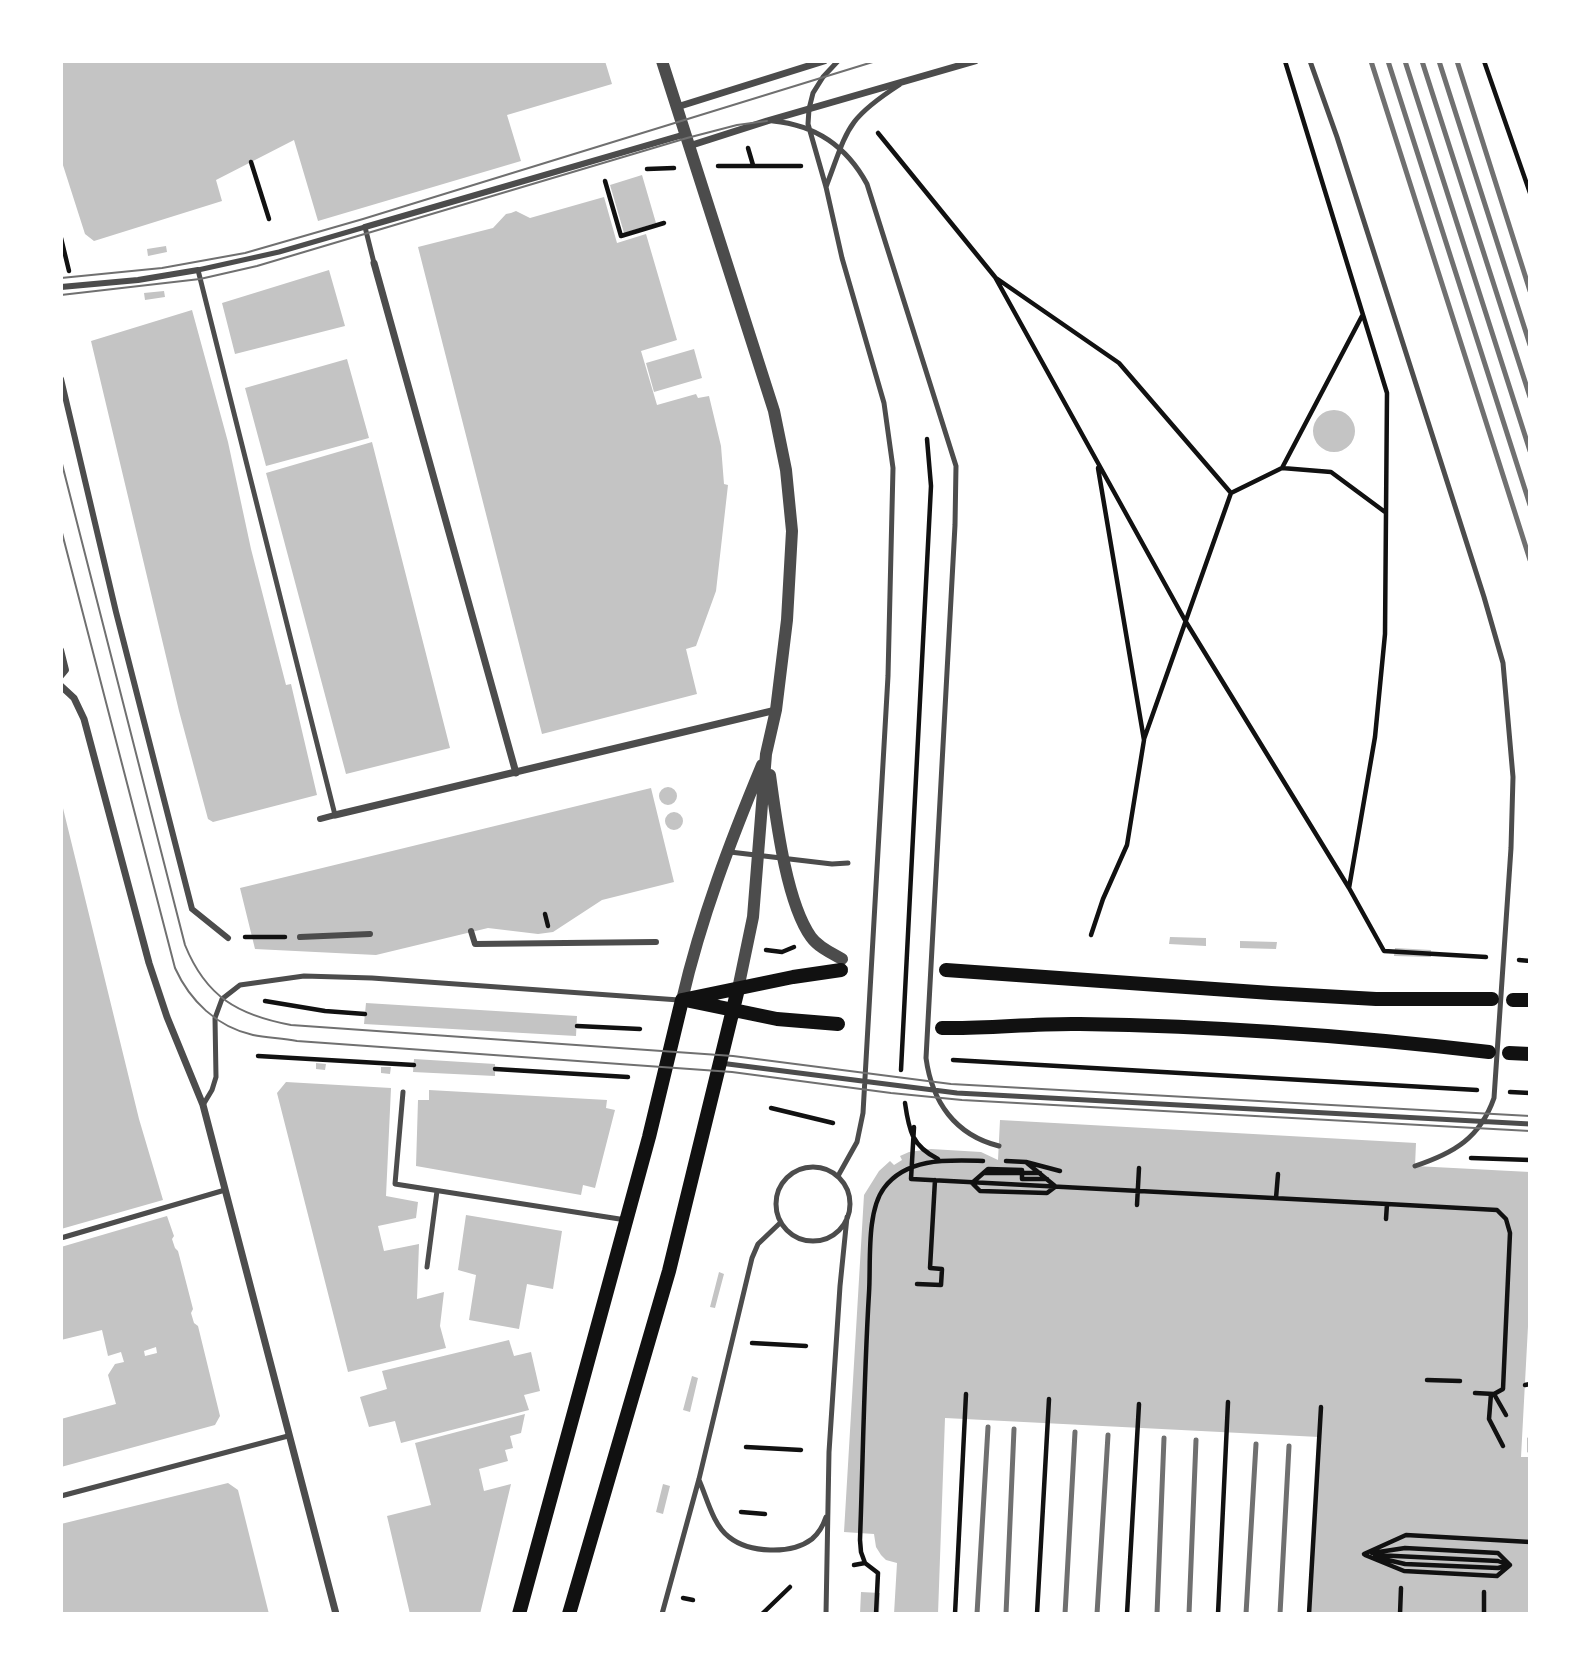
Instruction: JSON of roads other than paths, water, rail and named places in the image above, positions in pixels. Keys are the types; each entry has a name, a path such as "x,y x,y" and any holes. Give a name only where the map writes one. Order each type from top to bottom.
{"main road":[{"path":"682,1000 841,964"},
{"path":"946,970 1376,999 1492,999"},
{"path":"569,1614 669,1270 738,989"},
{"path":"682,1000 777,1019 838,1024"},
{"path":"519,1614 626,1221 682,1000"},
{"path":"1513,1000 1530,1000"},
{"path":"942,1028 1074,1024 1299,1033 1414,1042 1489,1052"},
{"path":"1509,1053 1530,1054"}],"street":[{"path":"662,61 775,411 786,470 792,531 787,620 776,710 766,754 753,917 738,989"},
{"path":"677,107 824,61"},
{"path":"365,227 767,121 975,61"},
{"path":"374,263 516,773"},
{"path":"61,287 138,280 198,270"},
{"path":"61,379 116,612 192,909 228,938"},
{"path":"61,650 66,670 61,676"},
{"path":"61,686 74,698 85,719 149,963 167,1017 203,1105 336,1614"},
{"path":"320,820 776,710"},
{"path":"682,1000 699,929 766,754"},
{"path":"766,754 783,858 797,908 811,937 841,964"},
{"path":"471,931 475,944 656,942"},
{"path":"300,937 370,934"}],"lane":[{"path":"838,61 818,85 809,108 809,129 842,258 884,403 893,468 888,676 863,1112 857,1142 838,1176"},
{"path":"1310,61 1337,137 1503,663 1513,777 1497,1084 1489,1114 1481,1127 1455,1149 1415,1166"},
{"path":"826,187 847,131 857,116 900,84"},
{"path":"767,121 785,122 809,129 840,148 861,172 872,196 956,466 926,1058 928,1074 937,1098 949,1116 973,1138 999,1146"},
{"path":"335,816 198,270 279,252 365,227 374,263"},
{"path":"727,852 832,864 848,863"},
{"path":"203,1105 216,1077 215,1018 222,999 240,985 304,976 372,978 682,1000"},
{"path":"720,1063 945,1092 1530,1124"},
{"path":"403,1092 395,1184 626,1221"},
{"path":"826,1614 827,1514 834,1360 849,1199 845,1185 838,1176 824,1169 811,1167 799,1170 780,1186 776,1211 780,1223 798,1238 821,1240 833,1236 847,1217"},
{"path":"61,1238 225,1190"},
{"path":"428,1267 436,1191"},
{"path":"662,1614 699,1479 752,1258 758,1244 780,1223"},
{"path":"61,1496 288,1436"},
{"path":"699,1479 719,1524 728,1536 744,1546 794,1548 811,1540 821,1530 827,1514"}],"tram line":[{"path":"61,278 162,268 245,253 876,61"},
{"path":"61,295 200,279 257,266 687,138 737,125 767,121"},
{"path":"61,460 185,945 193,963 214,991 226,1001 255,1016 291,1025 733,1056 951,1084 1530,1116"},
{"path":"61,529 175,968 188,991 206,1011 240,1031 297,1041 732,1072 962,1100 1530,1131"}],"railway":[{"path":"1371,61 1530,560"},
{"path":"1388,61 1530,505"},
{"path":"1405,61 1530,451"},
{"path":"1422,61 1530,397"},
{"path":"1439,61 1530,345"},
{"path":"1457,61 1530,291"},
{"path":"977,1614 988,1427"},
{"path":"1006,1614 1014,1429"},
{"path":"1065,1614 1075,1432"},
{"path":"1097,1614 1108,1435"},
{"path":"1157,1614 1164,1438"},
{"path":"1189,1614 1196,1440"},
{"path":"1246,1614 1256,1444"},
{"path":"1280,1614 1289,1446"}]}
